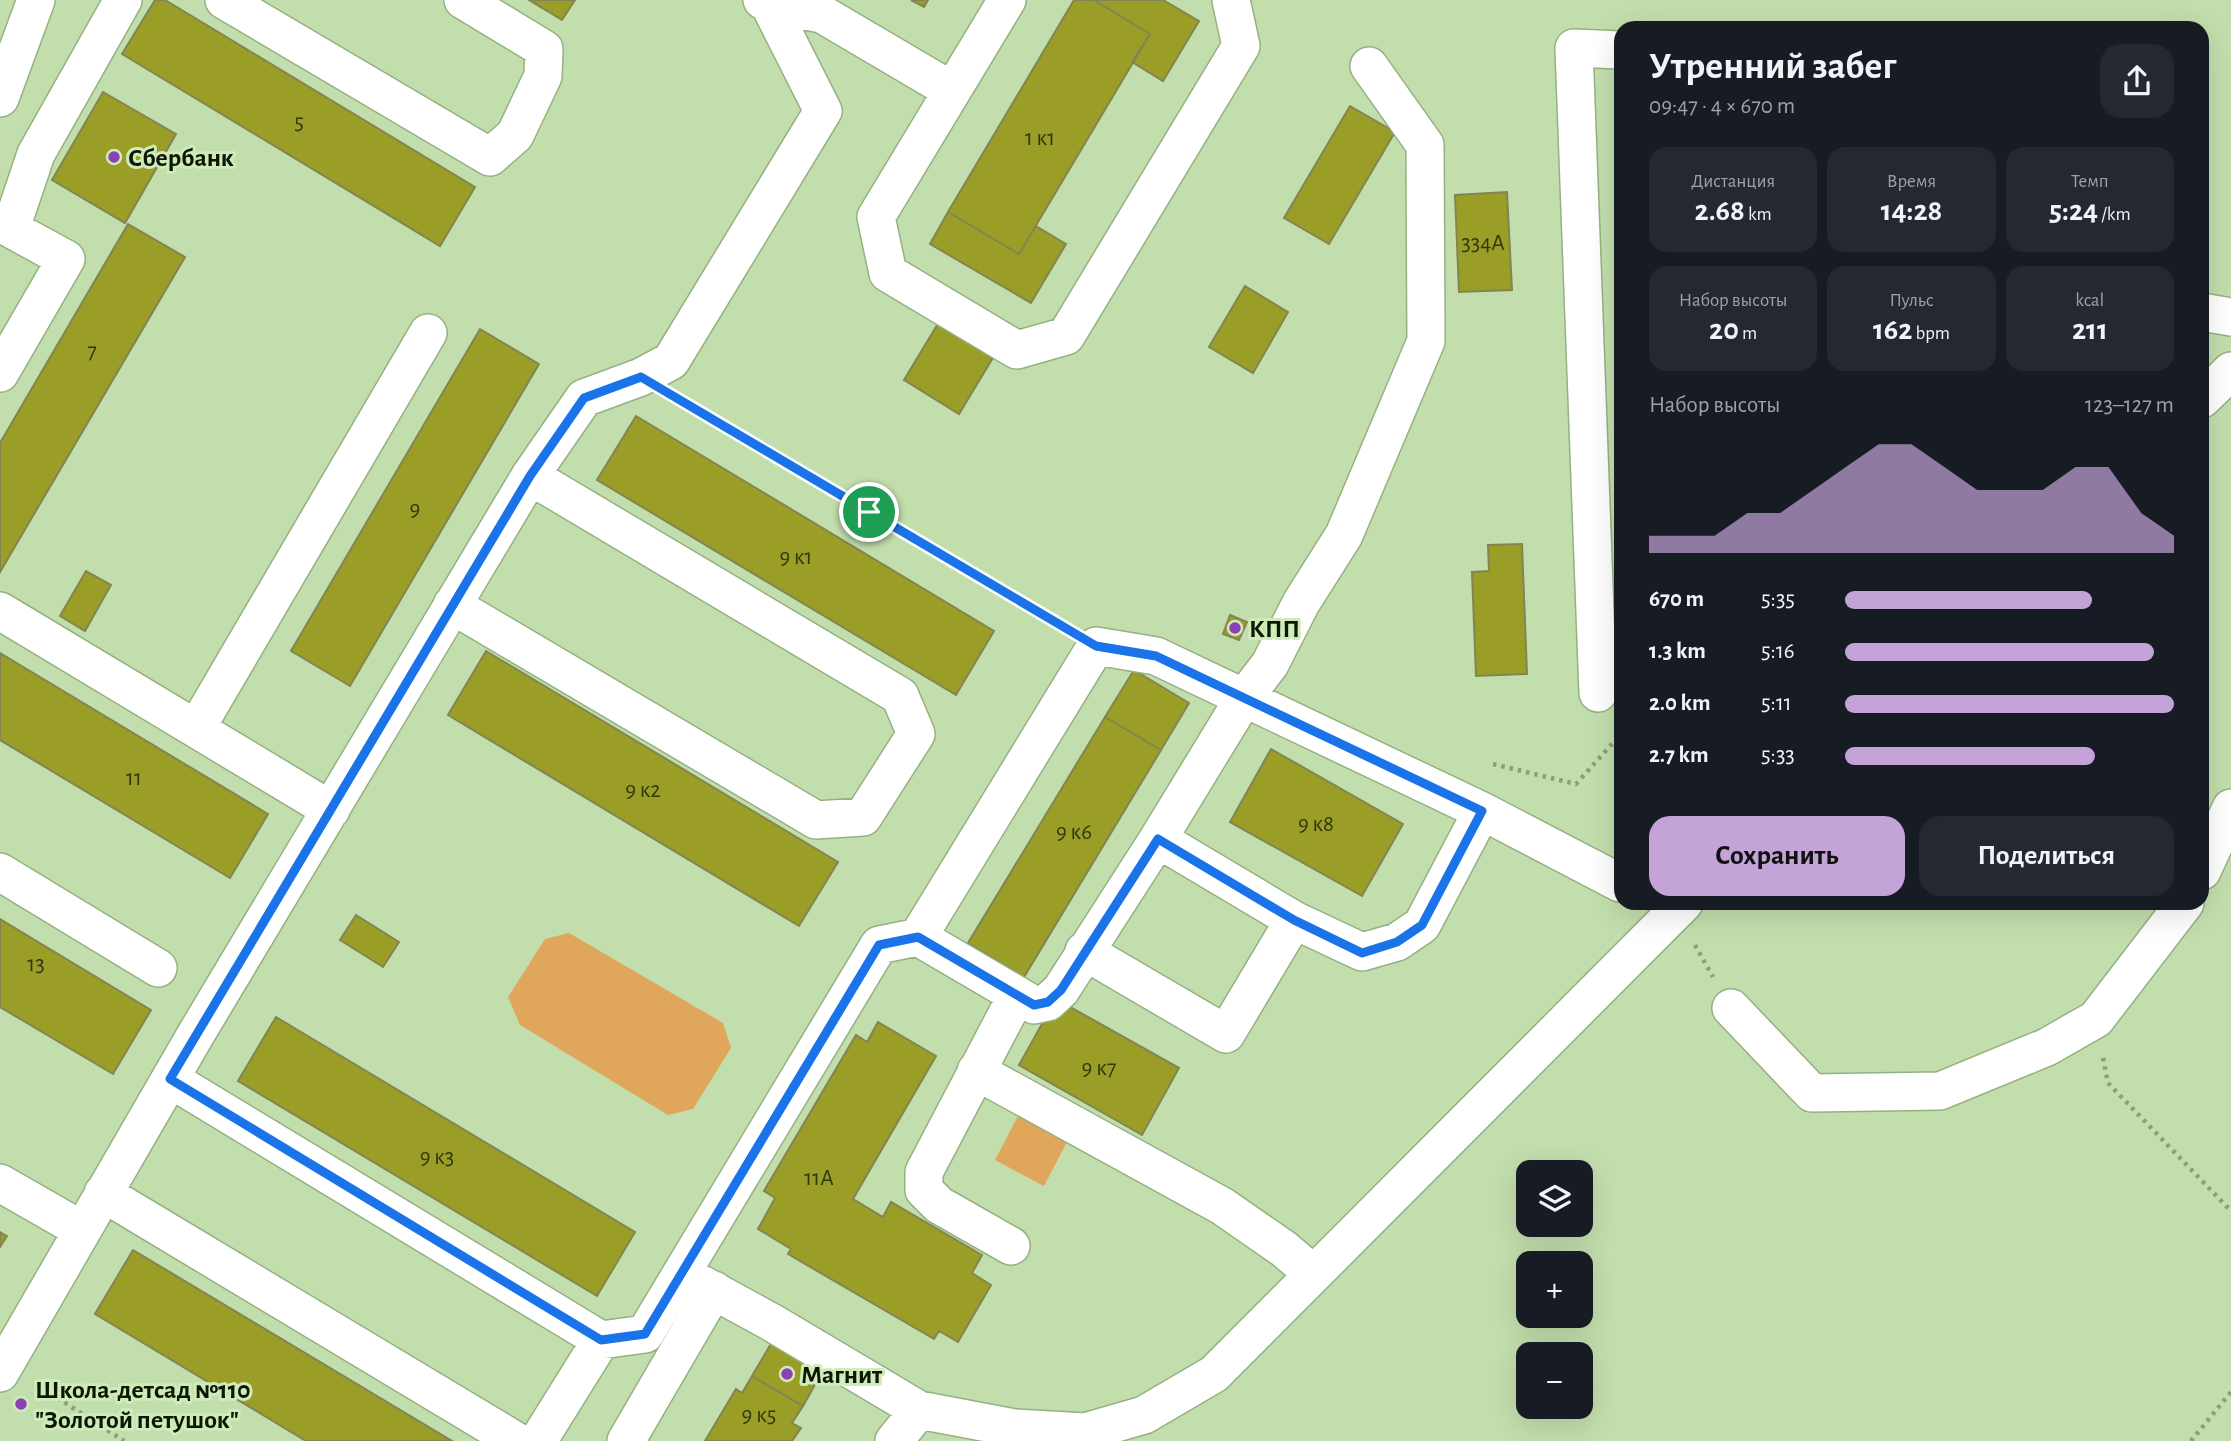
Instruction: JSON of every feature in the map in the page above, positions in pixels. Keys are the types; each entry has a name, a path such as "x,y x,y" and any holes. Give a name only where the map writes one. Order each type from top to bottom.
{"street":[{"path":"0,98 36,0"},
{"path":"0,373 66,259 5,225 36,154 123,0"},
{"path":"224,0 490,157 515,135 543,76 544,49 464,0"},
{"path":"1007,0 876,216 888,273 1017,350 1066,336 1241,46 1231,0"},
{"path":"765,2 822,14 951,90"},
{"path":"2,1369 170,1079 530,476 584,398 641,377 671,361 823,111 765,2"},
{"path":"1614,50 1574,48 1598,693 1614,673"},
{"path":"170,1079 601,1340 645,1334 879,945 918,937 1034,1005 1048,1002 1061,990 1244,698 1270,664 1301,603 1344,535 1426,341 1425,145 1370,66"},
{"path":"2209,314 2231,317"},
{"path":"197,727 428,333"},
{"path":"2209,392 2231,371"},
{"path":"452,605 816,820 863,817 916,734 900,696 530,476"},
{"path":"0,611 331,810"},
{"path":"918,937 1096,646 1156,656 1482,811 1614,880"},
{"path":"2209,856 2231,808"},
{"path":"1158,839 1294,920 1362,953 1397,942 1422,925 1482,811"},
{"path":"0,872 158,968"},
{"path":"626,1441 704,1285 919,1410 1014,1428 1085,1432 1144,1415 1214,1374 1669,910"},
{"path":"1731,1008 1812,1093 1940,1091 2047,1046 2096,1019 2180,910"},
{"path":"1084,951 1226,1034 1294,920"},
{"path":"1012,1246 939,1205 924,1190 924,1172 1017,995"},
{"path":"976,1071 1222,1206 1284,1249 1313,1275"},
{"path":"0,1183 82,1230"},
{"path":"103,1193 516,1441"},
{"path":"538,1441 601,1340"},
{"path":"894,1441 919,1410"}],"path":[{"path":"641,377 1096,646"},
{"path":"1493,764 1576,785 1614,742"},
{"path":"1675,910 1731,1008"},
{"path":"2096,1019 2108,1083 2231,1211"},
{"path":"2,1369 124,1441"},
{"path":"2191,1441 2231,1392"}],"shaded area":[{"path":"569,933 723,1023 731,1048 693,1109 668,1115 520,1025 508,997 545,939"},
{"path":"1019,1114 1068,1140 1044,1186 995,1160"}],"building":[{"path":"155,0 165,0 475,187 440,246 122,54"},
{"path":"529,0 575,0 562,20"},
{"path":"911,0 928,0 924,7"},
{"path":"1074,0 1094,0 1150,34 1019,254 948,212"},
{"path":"1094,0 1163,0 1199,21 1163,81 1132,62 1150,34"},
{"name":"Сбербанк","path":"103,92 176,134 125,223 52,180"},
{"path":"1350,106 1395,132 1329,244 1284,218"},
{"path":"1507,192 1512,290 1459,292 1455,195"},
{"path":"948,212 1019,254 1036,226 1066,244 1031,303 930,244"},
{"path":"128,224 185,257 0,572 0,443"},
{"path":"1245,286 1288,312 1253,373 1209,347"},
{"path":"939,322 994,356 959,414 904,380"},
{"path":"480,329 539,364 350,686 291,651"},
{"path":"636,416 994,631 956,695 597,480"},
{"path":"1522,544 1527,674 1476,676 1472,572 1489,571 1488,545"},
{"path":"86,571 111,585 85,631 60,616"},
{"name":"КПП","path":"1230,615 1247,622 1239,640 1223,634"},
{"path":"486,651 838,862 799,926 448,715"},
{"path":"0,653 268,814 230,878 0,740"},
{"path":"1134,670 1189,703 1161,750 1105,717"},
{"path":"1105,717 1161,750 1024,977 968,943"},
{"path":"1271,749 1403,824 1362,896 1230,822"},
{"path":"356,915 399,942 383,967 340,940"},
{"path":"0,919 151,1010 113,1074 0,1007"},
{"path":"1056,999 1179,1068 1142,1135 1019,1065"},
{"path":"276,1017 635,1232 597,1296 238,1081"},
{"path":"878,1022 936,1056 853,1199 883,1217 891,1202 982,1255 972,1273 991,1285 958,1342 939,1331 934,1339 788,1254 791,1249 758,1229 775,1198 764,1191 856,1035 867,1042"},
{"path":"0,1232 7,1236 0,1247"},
{"path":"133,1250 452,1441 306,1441 95,1314"},
{"name":"Магнит","path":"772,1342 822,1372 803,1406 752,1376"},
{"path":"752,1376 803,1406 792,1423 801,1428 792,1441 705,1441 736,1389 742,1393"}],"place":[{"name":"Сбербанк","path":"114,157"},
{"name":"КПП","path":"1235,628"},
{"name":"Магнит","path":"787,1374"},
{"name":"Школа-детсад №110 \"Золотой петушок\"","path":"21,1404"}],"route":[{"path":"641,377 869,512 1096,646 1156,656 1482,811 1422,925 1397,942 1362,953 1294,920 1158,839 1061,990 1048,1002 1034,1005 918,937 879,945 645,1334 601,1340 170,1079 530,476 584,398 641,377"}]}
